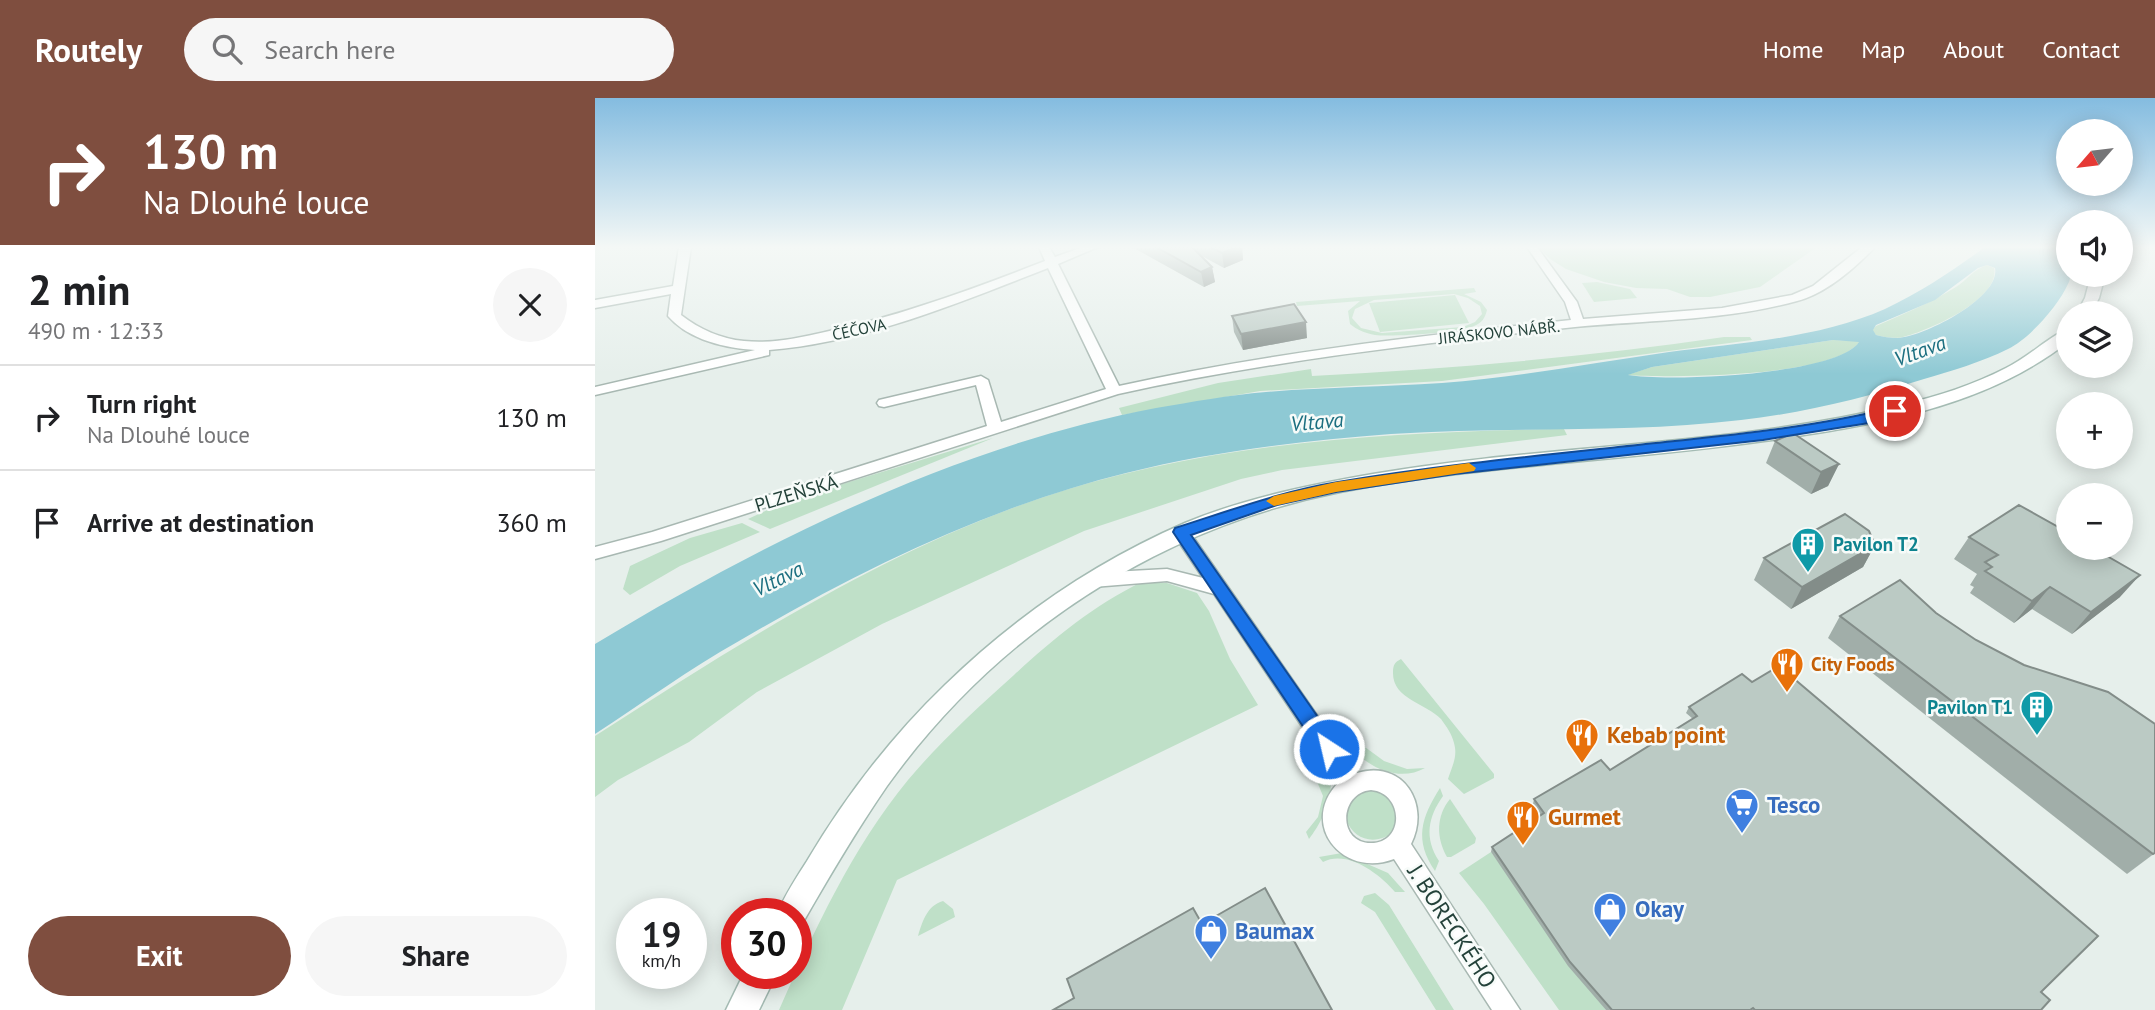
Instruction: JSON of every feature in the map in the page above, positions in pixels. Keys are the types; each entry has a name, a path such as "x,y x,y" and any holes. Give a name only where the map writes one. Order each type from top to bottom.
{"main road":[{"path":"801,898 836,837 872,783 932,710 985,659 1089,580 1134,554 1181,532 1274,501 1336,487 1455,470 1763,436 1869,419 1949,397 2022,367 2056,345"},
{"path":"742,1010 753,989"}],"street":[{"path":"595,304 674,290"},
{"name":"ČÉČOVA","path":"677,290 674,316 686,326 708,337 742,345 780,345"},
{"name":"ČÉČOVA","path":"595,391 748,356 780,345 900,320 979,290"},
{"path":"1064,290 1114,391"},
{"path":"1562,290 1571,302 1578,323"},
{"name":"JIRÁSKOVO NÁBŘ.","path":"1114,391 1190,374 1413,341 1578,323 1722,312 1795,298 1816,290"},
{"path":"884,403 981,380 996,430"},
{"name":"PLZEŇSKÁ","path":"595,553 655,537 1114,391"},
{"path":"1181,532 1353,785"},
{"path":"1089,580 1167,575 1219,589"},
{"path":"1376,781 1397,790 1409,809 1410,822 1397,843 1387,849 1364,852 1343,841 1333,822 1333,810 1337,800 1353,785 1376,781"},
{"name":"J. BORECKÉHO","path":"1397,843 1507,1010"}],"green space":[{"path":"1475,290 1476,292 1464,294 1481,302 1487,310 1477,325 1455,331 1375,335 1350,324 1348,311 1360,301 1297,306 1296,302","holes":["1454,294 1468,298 1480,306 1482,314 1475,322 1463,327 1382,333 1361,328 1352,318 1355,309 1374,300"]},
{"path":"1586,290 1630,290 1637,298 1594,302"},
{"path":"1669,290 1747,290 1710,297 1690,297"},
{"path":"1951,290 1987,290 1961,312 1929,328 1893,338 1876,335 1872,330 1876,326"},
{"path":"1455,295 1469,323 1380,332 1369,303"},
{"path":"1724,337 1750,337 1752,340 1442,381 1260,391 1122,415 1119,408 1218,383 1311,369 1312,376 1467,366 1621,351"},
{"path":"1833,340 1860,341 1845,353 1787,369 1714,375 1627,375 1652,367"},
{"path":"1564,429 1567,435 1282,470 1241,479 1084,531 882,624 757,692 689,742 618,780 595,797 595,736 699,669 806,606 917,548 974,523 1096,481 1161,465 1228,453 1295,444 1430,433"},
{"path":"993,438 770,529 748,519 787,501"},
{"path":"742,523 760,532 680,566 630,595 623,589 630,566 690,538"},
{"path":"1142,582 1167,583 1197,593 1209,611 1230,659 1258,705 897,880 842,1010 779,1010 789,989 812,989 812,938 820,920 869,834 908,780 959,726 1044,649 1091,612"},
{"path":"1401,659 1494,774 1494,778 1464,794 1448,779 1455,753 1452,736 1435,713 1411,700 1398,688 1393,670"},
{"path":"1358,742 1384,761 1407,769 1425,768 1404,774 1383,770 1364,760 1349,744"},
{"path":"1319,760 1329,777 1330,795 1322,819 1309,839 1306,832 1318,817 1323,796 1311,767"},
{"path":"1440,788 1443,796 1434,812 1430,828 1431,844 1439,861 1435,871 1428,860 1422,839 1428,809"},
{"path":"1371,790 1380,791 1399,806 1396,830 1374,840 1355,833 1346,819 1353,800"},
{"path":"1450,799 1476,838 1475,843 1447,857 1439,827 1442,813"},
{"path":"1491,852 1606,1010 1559,1010 1459,873"},
{"path":"1342,853 1388,873 1405,892 1395,892 1362,865 1342,859 1323,862 1319,857"},
{"path":"1375,893 1389,905 1454,1010 1436,1010 1375,912 1361,903 1364,896"},
{"path":"943,901 953,909 955,917 918,936 929,910"}],"water":[{"name":"Vltava","path":"1921,290 1949,290 1935,300 1876,325 1873,330 1876,335 1887,337 1910,336 1958,314 1987,290 2065,290 2042,321 2025,338 2008,349 1966,366 1833,404 1741,420 1697,424 1391,434 1291,444 1159,465 1075,487 975,522 831,590 720,652 595,734 595,644 796,534 865,501 1008,446 1156,408 1224,397 1288,390 1470,380 1751,342 1807,333 1860,319","holes":["1833,340 1859,342 1845,353 1820,362 1751,374 1678,377 1628,375 1652,367"]}],"building":[{"path":"1294,304 1306,322 1241,334 1232,316"},
{"path":"1793,433 1839,464 1821,472 1775,441"},
{"path":"2019,505 2056,526 2056,560 2114,560 2140,575 2091,612 2050,587 2032,601 1985,571 1992,567 1985,562 1998,555 1969,537"},
{"path":"1845,514 1869,531 1875,545 1802,587 1764,558"},
{"name":"Pavilon T1","path":"1900,580 1936,613 1976,640 2024,665 2108,692 2155,724 2155,853 1840,616"},
{"name":"Tesco","path":"1779,666 2098,936 2041,992 2050,1000 2041,1010 1612,1010 1570,962 1492,847 1544,813 1534,799 1601,760 1610,770 1697,716 1689,707 1742,674 1752,682"},
{"name":"Baumax","path":"1265,888 1332,1010 1053,1010 1074,998 1067,979 1193,908 1202,924"}],"slow traffic":[{"path":"1274,501 1336,487 1469,468"}],"place":[{"name":"Pavilon T2","path":"1808,574"},
{"name":"City Foods","path":"1787,694"},
{"name":"Pavilon T1","path":"2037,737"},
{"name":"Kebab point","path":"1582,765"},
{"name":"Tesco","path":"1742,835"},
{"name":"Gurmet","path":"1523,847"},
{"name":"Okay","path":"1610,939"},
{"name":"Baumax","path":"1211,961"}],"route":[{"path":"1329,749 1181,532 1228,514 1336,487 1455,470 1763,436 1869,419 1895,411"}]}
